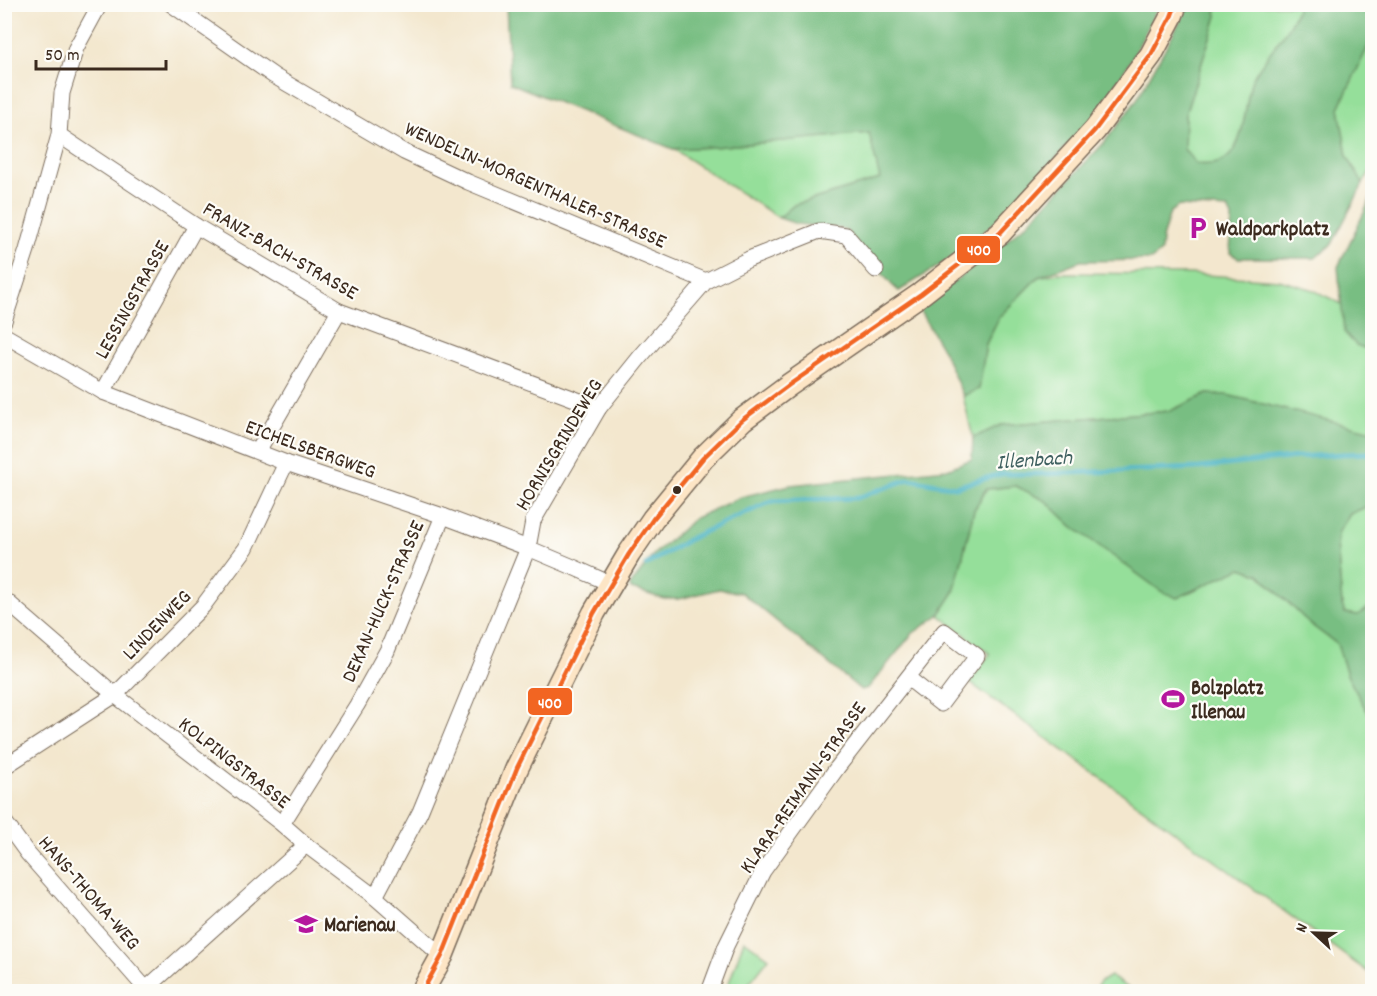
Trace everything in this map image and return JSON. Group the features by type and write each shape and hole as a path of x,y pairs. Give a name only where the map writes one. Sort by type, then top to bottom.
{"main road":[{"path":"423,992 442,956 517,768 594,613 653,519 703,458 742,420 921,294 1000,233 1095,130 1151,55 1172,18 1176,4"}],"street":[{"path":"4,321 27,250 59,135 62,93 76,48 100,4"},
{"name":"WENDELIN-MORGENTHALER-STRASSE","path":"171,4 274,76 404,152 470,183 706,281"},
{"name":"FRANZ-BACH-STRASSE","path":"59,135 196,226 339,311 599,408"},
{"name":"LESSINGSTRASSE","path":"103,392 196,226"},
{"name":"HORNISGRINDEWEG","path":"375,897 420,812 528,548 533,521 599,408 706,281 749,259 819,231 846,235 876,270"},
{"path":"258,451 339,311"},
{"name":"EICHELSBERGWEG","path":"4,335 103,392 285,463 443,516 528,548 611,585"},
{"name":"LINDENWEG","path":"4,767 115,695 203,606 246,548 285,463"},
{"name":"DEKAN-HUCK-STRASSE","path":"282,824 357,705 387,651 443,516"},
{"name":"KOLPINGSTRASSE","path":"4,599 115,695 375,897 442,956"},
{"name":"KLARA-REIMANN-STRASSE","path":"709,992 726,946 763,871 837,768 944,632 977,656 941,704 908,678"},
{"name":"HANS-THOMA-WEG","path":"4,821 28,854 146,989 306,845"}],"green space":[{"path":"506,5 1159,5 1135,53 1103,107 1004,215 953,257 899,291 845,229 797,224 779,218 794,205 880,179 869,133 673,149 510,83"},
{"path":"1189,5 1215,5 1217,16 1185,115 1184,149 1196,164 1214,164 1230,155 1238,142 1252,80 1284,34 1298,5 1372,5 1372,38 1339,108 1347,156 1363,184 1332,244 1315,258 1238,258 1230,253 1232,217 1228,209 1179,206 1170,212 1162,239 1161,252 1151,260 1080,261 1038,277 999,317 986,344 979,389 963,396 944,352 918,308 987,257 1030,221 1103,144 1136,101"},
{"path":"1215,5 1298,5 1284,34 1252,80 1242,128 1234,149 1219,163 1196,164 1184,149 1185,115 1217,16"},
{"path":"1372,38 1372,168 1363,184 1347,156 1339,108"},
{"path":"870,133 880,179 794,205 779,218 673,149 713,147"},
{"path":"1372,196 1372,351 1356,345 1344,332 1338,267"},
{"path":"1058,273 1191,274 1279,280 1311,289 1342,304 1347,334 1356,343 1372,351 1372,431 1227,396 1207,394 1170,411 1001,425 973,438 963,396 979,389 986,344 999,317 1038,277"},
{"path":"1207,394 1227,395 1372,431 1372,504 1350,514 1339,531 1337,543 1342,605 1345,613 1358,615 1372,605 1372,718 1348,677 1337,644 1310,624 1259,574 1241,568 1177,598 1161,591 1072,526 1046,501 1016,486 986,489 974,510 954,592 939,615 912,634 868,688 861,690 742,593 719,589 679,599 664,599 631,589 630,586 654,554 695,518 741,497 790,485 947,469 972,459 973,438 1001,425 1170,411"},
{"path":"1016,486 1046,501 1072,526 1177,598 1241,568 1259,574 1310,624 1337,644 1348,677 1372,718 1372,975 969,682 990,654 939,615 954,592 974,510 987,489"},
{"path":"1372,504 1372,605 1358,615 1346,613 1342,606 1337,543 1339,531 1350,514"},
{"path":"744,940 769,958 743,991 726,991"},
{"path":"1110,976 1133,991 1093,991 1100,982"}],"waterway":[{"name":"Illenbach","path":"646,565 693,537 772,501 857,498 909,479 955,487 1001,474 1199,468 1298,457 1372,453"}],"transit line":[{"name":"400","path":"422,992 442,956 517,768 594,613 653,519 703,458 742,420 921,294 1000,233 1095,130 1151,55 1176,4"}],"place":[{"name":"Waldparkplatz","path":"1198,228"},
{"name":"Bolzplatz Illenau","path":"1173,699"},
{"name":"Marienau","path":"306,924"}]}
